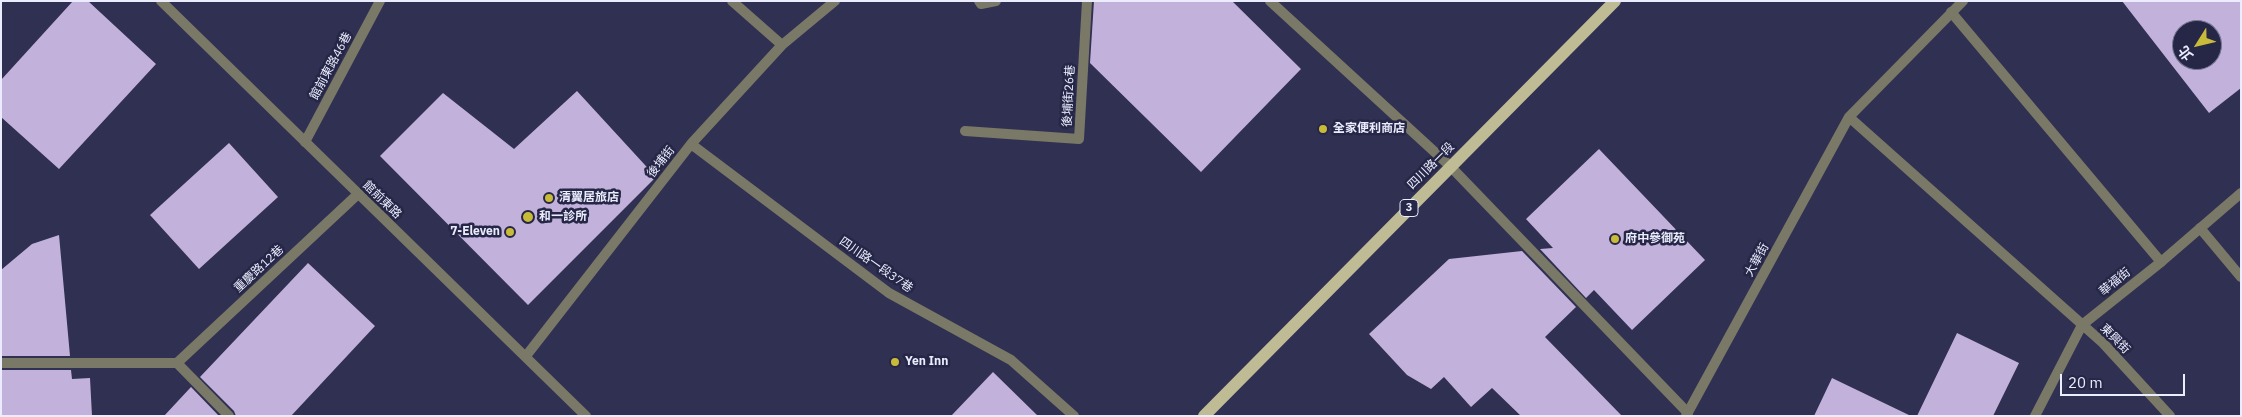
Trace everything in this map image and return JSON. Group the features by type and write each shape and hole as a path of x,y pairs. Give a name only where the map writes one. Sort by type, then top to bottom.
{"main road":[{"name":"四川路一段","path":"1204,416 1615,1"}],"street":[{"name":"館前東路","path":"161,1 586,416"},
{"name":"館前東路46巷","path":"305,142 380,1"},
{"path":"732,1 782,45"},
{"name":"後埔街","path":"526,356 691,144 782,45 835,1"},
{"path":"979,1 981,4 996,1"},
{"name":"後埔街26巷","path":"965,131 1079,138 1087,1"},
{"path":"1270,1 1450,166 1687,414"},
{"name":"大華街","path":"1687,414 1849,117 1963,1"},
{"path":"1951,12 2161,262"},
{"path":"1849,117 2082,324"},
{"name":"四川路一段37巷","path":"691,144 890,293 1011,360 1074,416"},
{"name":"華福街","path":"2035,416 2082,324 2161,262 2241,192"},
{"name":"重慶路12巷","path":"177,363 358,194"},
{"path":"2200,228 2241,277"},
{"name":"東興街","path":"2082,324 2103,343 2170,416"},
{"path":"1,363 177,363 228,416"}],"building":[{"path":"73,1 88,1 156,64 59,169 1,117 1,80"},
{"path":"1094,1 1232,1 1301,69 1201,172 1090,63"},
{"path":"2122,1 2241,1 2241,88 2209,113 2176,70 2222,70 2222,20 2172,20 2172,65"},
{"path":"577,91 656,177 528,305 380,156 443,93 514,149"},
{"path":"229,143 278,197 199,269 150,215"},
{"name":"府中參御苑","path":"1599,149 1705,260 1632,330 1594,290 1586,298 1540,249 1553,248 1526,219"},
{"path":"59,235 70,356 1,356 1,270 32,244"},
{"path":"1522,251 1576,307 1545,337 1622,416 1521,416 1492,388 1471,407 1444,377 1431,389 1407,375 1369,334 1449,259"},
{"path":"308,263 375,326 291,416 236,416 234,411 200,377"},
{"path":"1957,333 2019,363 1993,416 1917,416"},
{"path":"1,370 71,370 72,379 90,378 92,416 1,416"},
{"path":"993,372 1038,416 951,416"},
{"path":"1832,378 1911,416 1814,416"},
{"path":"191,387 219,416 164,416"}],"place":[{"name":"全家便利商店","path":"1323,129"},
{"name":"清翼居旅店","path":"549,198"},
{"name":"和一診所","path":"528,217"},
{"name":"7-Eleven","path":"510,232"},
{"name":"府中參御苑","path":"1615,239"},
{"name":"Yen Inn","path":"895,362"}]}
